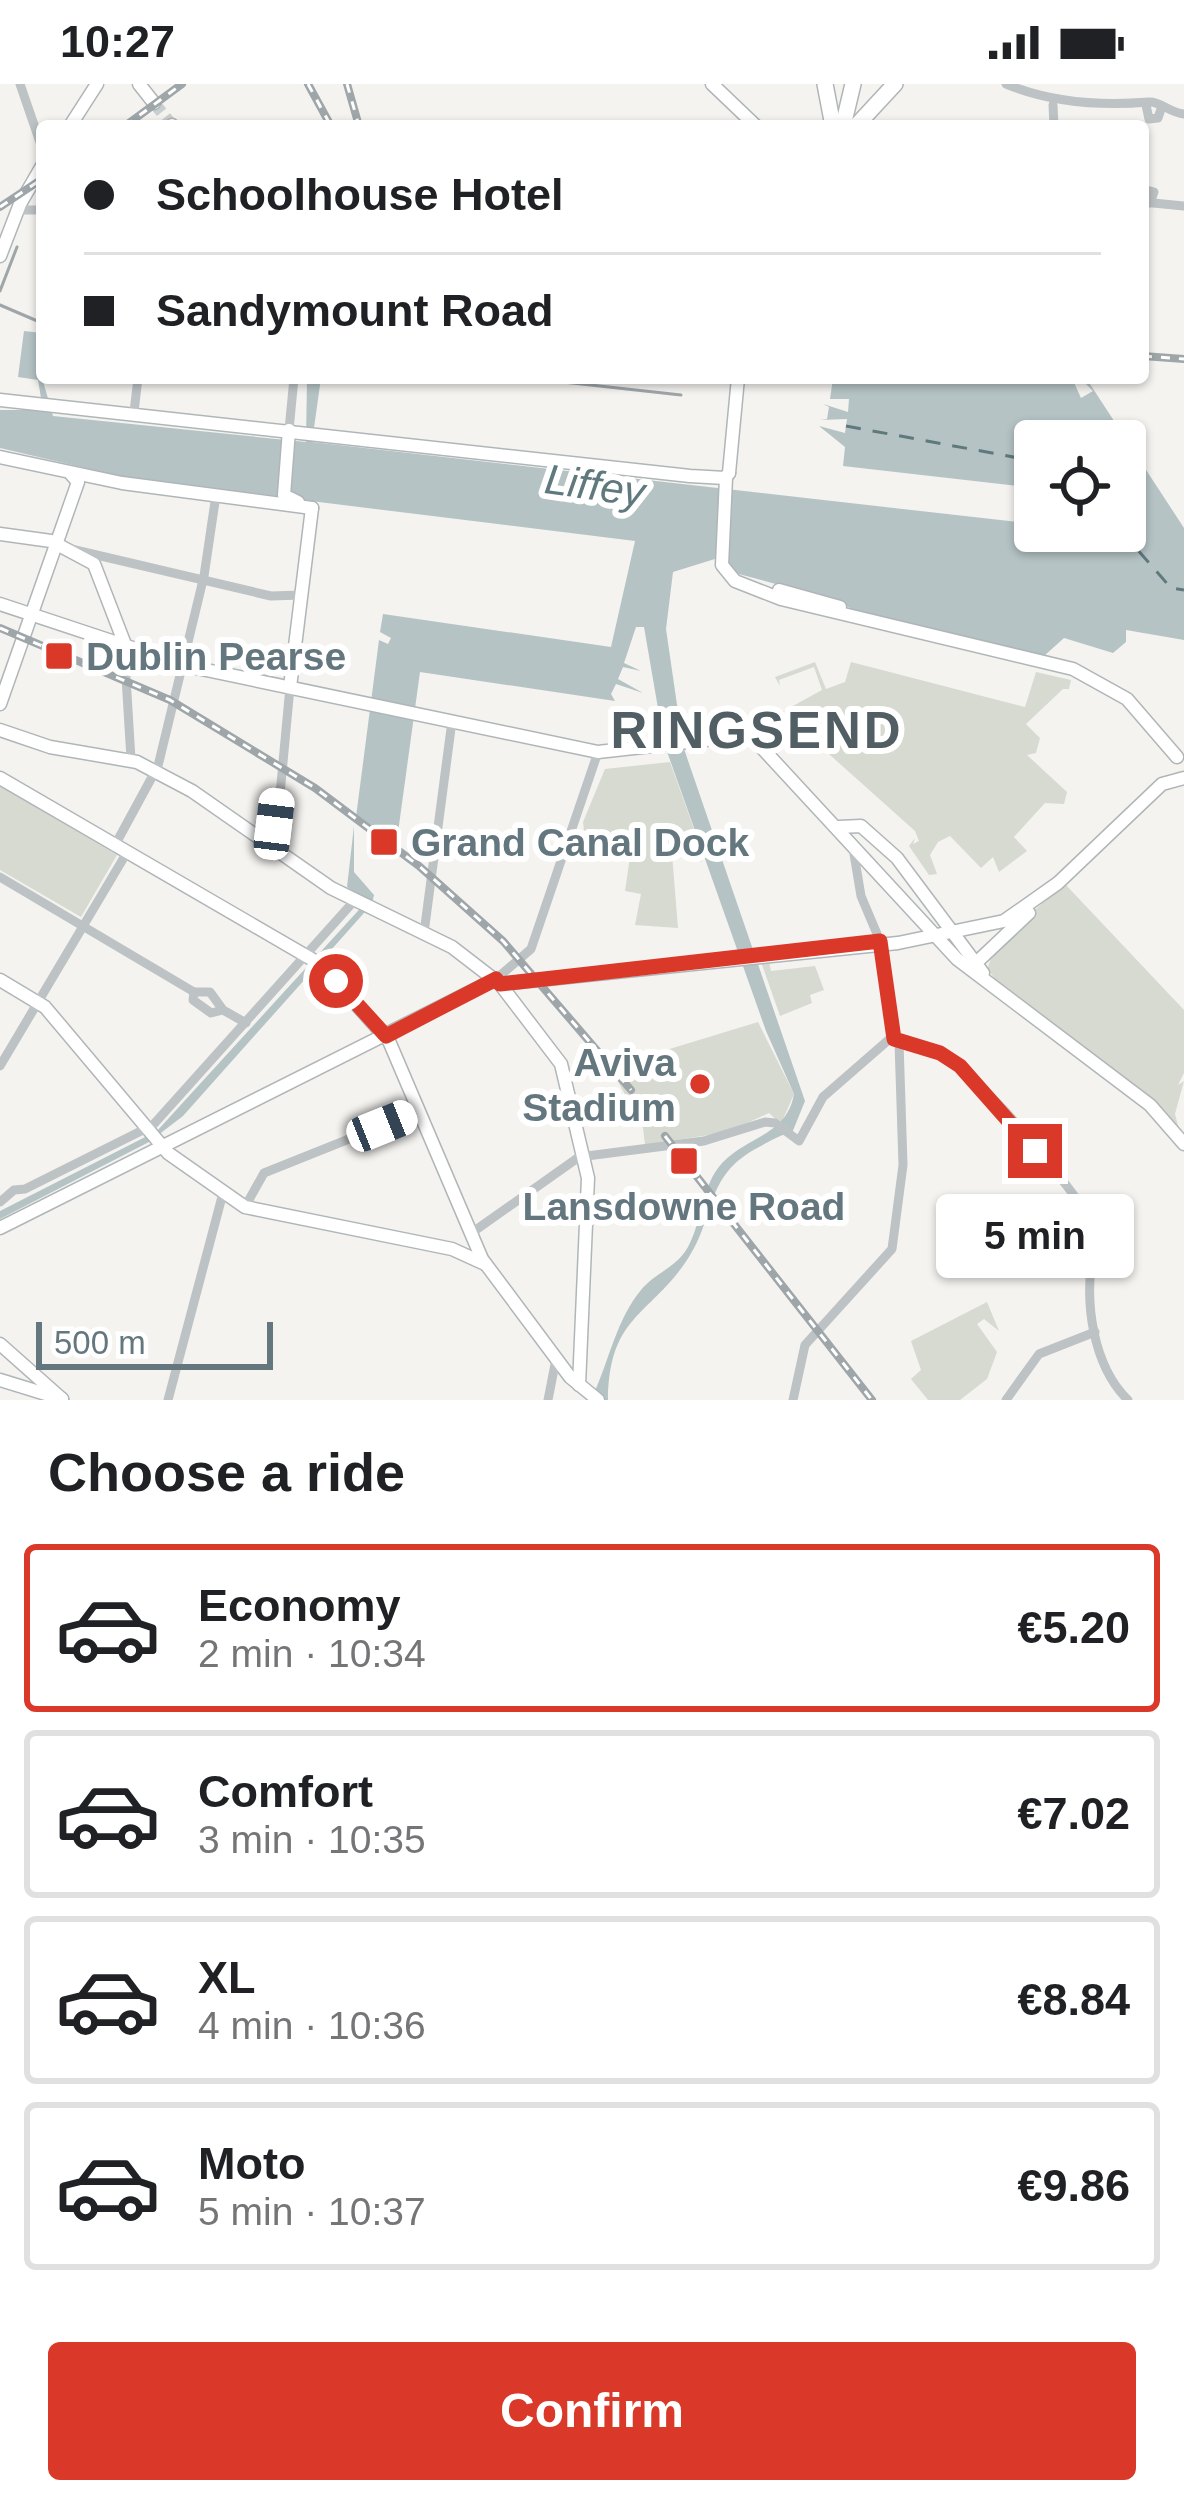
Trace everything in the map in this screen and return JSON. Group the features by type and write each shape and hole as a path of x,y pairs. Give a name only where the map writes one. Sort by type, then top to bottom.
{"highway":[{"path":"825,84 832,120"},
{"path":"851,120 856,84"},
{"path":"856,120 895,84"}],"main road":[{"path":"74,120 97,84"},
{"path":"139,84 154,103"},
{"path":"712,84 750,120"},
{"path":"0,256 4,231 26,207 36,181"},
{"path":"737,384 724,476 725,573 742,584 812,598 871,619 1073,669 1127,699 1173,768 972,968"},
{"path":"0,399 724,476"},
{"path":"285,499 299,433"},
{"path":"0,457 84,479 285,499 312,508 290,687"},
{"path":"0,704 28,613 66,547 84,479"},
{"path":"0,534 66,547 101,577 121,641"},
{"path":"0,604 182,664 598,752 739,734 757,740 774,766 838,827 854,854 935,936 1006,997 1150,1105 1184,1144"},
{"path":"3,736 131,759 156,771 364,905 424,933 498,982 561,1064 584,1157 591,1205 573,1381"},
{"path":"0,778 314,959 386,1036 486,1264 554,1365 596,1399"},
{"path":"838,827 861,826 898,858 972,968"},
{"path":"0,1228 155,1137 498,982 864,942 878,935 952,933 1004,921 1058,883"},
{"path":"0,976 39,1000 155,1137 245,1207 455,1251 486,1264"},
{"path":"455,1251 472,1239"},
{"path":"0,1344 57,1395"},
{"path":"0,1380 57,1395"}],"street":[{"path":"20,84 36,131"},
{"path":"994,84 1053,105 1071,105"},
{"path":"1006,84 1044,98 1156,102 1184,114"},
{"path":"1053,105 1054,120"},
{"path":"1149,203 1184,206"},
{"path":"134,412 137,384"},
{"path":"295,384 299,433"},
{"path":"0,1066 83,926 156,771 203,579 216,495"},
{"path":"66,547 268,595 302,595"},
{"path":"101,577 117,560"},
{"path":"121,641 131,759"},
{"path":"272,842 290,687"},
{"path":"424,933 452,721"},
{"path":"498,982 531,949 598,752"},
{"path":"793,1400 805,1345 886,1259 902,1179 896,1039 878,935 861,896 854,854"},
{"path":"0,877 194,992 213,994 223,1010 245,1023"},
{"path":"0,1202 14,1190 155,1137 245,1023 364,905"},
{"path":"194,992 193,1000 204,1009 223,1010"},
{"path":"472,1239 484,1225 584,1157 704,1142 759,1124 783,1129 799,1141 816,1104 896,1039"},
{"path":"896,1039 940,1053 972,1076 1071,1193 1102,1238 1093,1250 1094,1332 1112,1383 1128,1400"},
{"path":"245,1207 264,1173 419,1111"},
{"path":"168,1400 223,1193"},
{"path":"1006,1400 1039,1354 1094,1332"},
{"path":"549,1400 554,1365"},
{"path":"549,1400 573,1381"}],"shaded area":[{"path":"815,662 826,689 845,682 851,662 1025,707 1036,672 1071,680 1069,689 1063,689 1026,724 1040,738 1036,753 1027,755 1067,792 1064,804 1045,803 1014,837 1027,851 999,872 993,857 981,868 950,836 938,842 930,855 937,874 929,875 909,846 915,838 913,844 919,841 915,831 782,712 822,690 814,667 779,680 780,686 775,677"},
{"path":"670,762 704,857 701,862 695,846 672,854 678,928 635,925 641,894 625,891 631,850 638,850 642,840 584,831 583,822 605,769"},
{"path":"0,786 117,855 81,917 0,870"},
{"path":"1065,884 1184,1010 1184,1073 1178,1085 1184,1081 1175,1114 1180,1133 1157,1103 1007,994 988,970 1007,938"},
{"path":"769,961 771,971 815,966 824,990 810,995 812,1003 780,1016 761,962"},
{"name":"Aviva Stadium","path":"758,1022 794,1094 781,1124 769,1113 728,1132 645,1145 643,1128 615,1076 663,1051"},
{"path":"987,1302 999,1331 984,1319 977,1324 997,1352 987,1379 960,1400 928,1400 911,1379 921,1370 911,1341"}],"water":[{"path":"24,331 36,332 36,380 18,377"},
{"name":"Liffey","path":"39,384 44,384 53,416 306,442 307,384 320,384 312,442 1014,522 1014,552 1146,552 1146,470 1184,528 1184,640 1126,630 1126,642 1113,653 1064,638 1044,656 863,614 831,599 735,573 718,558 673,572 666,629 683,746 805,1101 792,1133 741,1158 728,1171 687,1260 624,1333 610,1372 608,1400 594,1400 633,1301 688,1247 716,1171 733,1153 775,1127 794,1094 766,1031 664,743 644,627 636,627 624,663 641,671 623,667 618,679 643,693 616,684 611,694 615,701 420,672 396,847 356,817 379,640 388,644 391,638 380,632 383,614 611,647 635,541 132,479 0,448 0,410 43,410"},
{"path":"832,384 1075,384 1081,398 1093,391 1086,384 1090,384 1113,420 1014,420 1014,486 843,466 845,447 819,426 845,433 847,419 820,420 827,419 829,407 823,404 848,412 849,399 830,399"},
{"path":"354,826 354,872 374,895 372,904 183,1116 149,1142 0,1219 0,1211 157,1131 367,901 347,887"}],"ferry route":[{"path":"846,426 1014,457"},
{"path":"1139,552 1171,588 1184,590"}],"tunnel":[{"path":"154,103 168,120"}],"tram line":[{"path":"0,291 17,247"},
{"path":"0,305 36,320"},
{"path":"581,384 681,395"}],"railway":[{"path":"133,120 182,84"},
{"path":"308,84 328,120"},
{"path":"347,84 357,120"},
{"path":"0,207 36,183"},
{"path":"1149,356 1184,359"},
{"path":"0,628 170,700 315,788 419,866 503,941 631,1090"},
{"path":"665,1136 872,1400"}],"place":[{"name":"Dublin Pearse","path":"59,656"},
{"name":"Grand Canal Dock","path":"384,842"},
{"name":"Aviva Stadium","path":"700,1084"},
{"name":"Lansdowne Road","path":"684,1161"}],"district":[{"name":"RINGSEND","path":"757,730"}],"route":[{"path":"336,981 386,1036 496,979 500,984 880,941 894,1039 940,1053 960,1066 1035,1151"}]}
